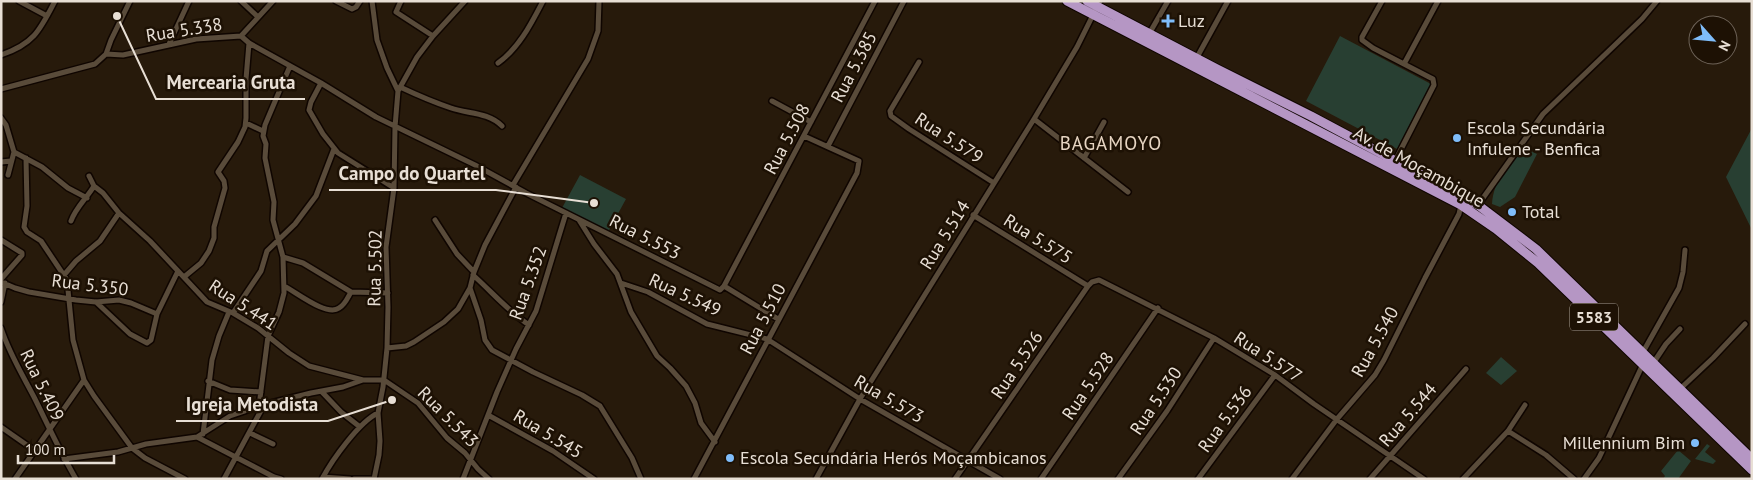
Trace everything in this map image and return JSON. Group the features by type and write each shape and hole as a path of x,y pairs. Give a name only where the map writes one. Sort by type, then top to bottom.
{"highway":[{"name":"Av. de Moçambique","path":"1067,1 1096,7 1311,116 1478,206 1536,249 1752,459"},
{"name":"Av. de Moçambique","path":"1088,1 1461,205 1538,263 1752,470"}],"street":[{"path":"18,1 47,16"},
{"path":"1,55 16,50 27,43 40,29 55,1"},
{"path":"106,54 110,40 130,1"},
{"path":"168,44 189,1"},
{"path":"241,1 258,17"},
{"name":"Rua 5.338","path":"1,90 95,64 106,54 122,55 168,44 206,38 241,36 273,1"},
{"path":"336,1 352,10 360,1"},
{"name":"Rua 5.502","path":"372,1 378,40 399,89 395,127 394,188 386,247 388,293 387,348 378,413 380,441 378,467 374,479"},
{"path":"401,1 396,12 433,36"},
{"path":"465,1 433,36 417,57 399,89 454,109 492,118 502,126"},
{"path":"498,63 507,57 521,40 543,1"},
{"path":"387,348 406,346 437,327 458,309 470,288 486,245 514,186 588,59 598,31 599,1"},
{"name":"Rua 5.508","path":"723,288 875,1"},
{"name":"Rua 5.385","path":"828,146 904,1"},
{"path":"1149,34 1168,1"},
{"path":"1196,58 1228,1"},
{"path":"1382,1 1362,40 1373,48 1429,77 1433,80 1434,84 1395,161"},
{"path":"1404,64 1438,1"},
{"path":"1478,206 1543,114 1642,19 1657,1"},
{"name":"Rua 5.514","path":"816,479 860,399 1034,119 1077,46 1096,7"},
{"name":"Rua 5.553","path":"241,36 249,43 321,83 376,117 475,165 578,220 642,250 717,290 723,288 778,319"},
{"path":"184,277 205,258 214,238 214,227 225,188 224,181 218,172 238,142 246,124 246,79 249,43"},
{"name":"Rua 5.579","path":"919,62 890,110 891,116 994,183"},
{"path":"224,479 250,433 262,406 261,392 268,336 283,299 282,257 273,220 274,202 265,158 266,144 263,131 290,66"},
{"path":"321,83 309,110 323,134 334,149 394,188"},
{"path":"772,101 811,122"},
{"path":"1,118 6,125 14,152 8,175"},
{"path":"1034,119 1128,192"},
{"path":"1084,158 1104,122"},
{"path":"246,124 263,131"},
{"path":"804,136 828,146"},
{"name":"Rua 5.510","path":"694,479 857,173 859,161 828,146"},
{"path":"203,434 208,381 219,336 231,312 261,271 267,251 295,224 316,196 334,149"},
{"path":"14,152 42,166 68,188 87,198"},
{"path":"26,158 27,206 24,228 27,232 41,240 68,283 73,340 84,380 132,448 145,458 185,479"},
{"path":"1,162 11,161"},
{"name":"Rua 5.441","path":"89,176 94,186 103,193 119,213 207,302 231,312 309,366 363,380"},
{"path":"71,221 74,213 87,198 94,186"},
{"name":"Rua 5.540","path":"1292,479 1337,419 1362,392 1384,360 1424,278 1459,214 1461,205"},
{"path":"64,275 76,261 100,241 119,213"},
{"name":"Rua 5.352","path":"488,415 510,361 536,311 566,213"},
{"name":"Rua 5.575","path":"974,215 1088,286"},
{"path":"435,220 457,254 474,274 516,316 529,325"},
{"path":"578,220 613,268 636,320 658,356 686,386 695,404 700,423 715,442"},
{"path":"1,240 22,253 2,281 1,302"},
{"path":"1643,352 1679,288 1685,250"},
{"path":"282,257 303,263 352,292 388,293"},
{"path":"96,302 130,334 147,343 151,340 157,314 178,271"},
{"name":"Rua 5.577","path":"1088,286 1092,282 1099,280 1158,308 1214,338 1274,375 1424,479"},
{"name":"Rua 5.350","path":"2,281 29,292 85,302 119,300 132,303 157,314"},
{"name":"Rua 5.549","path":"621,283 648,292 707,324 767,339"},
{"path":"284,286 322,308 335,310 342,306 352,292"},
{"name":"Rua 5.526","path":"955,479 1088,286"},
{"path":"470,288 481,320 485,340 492,350 600,406 632,458 641,479"},
{"name":"Rua 5.528","path":"1041,479 1158,308"},
{"path":"1680,389 1745,324"},
{"name":"Rua 5.409","path":"1,328 13,360 30,389 48,430 76,479"},
{"path":"1654,362 1680,329"},
{"name":"Rua 5.530","path":"1118,479 1167,411 1214,338"},
{"name":"Rua 5.573","path":"767,339 860,399 1000,479"},
{"path":"1584,479 1599,458 1643,364"},
{"name":"Rua 5.544","path":"1370,479 1466,369"},
{"name":"Rua 5.536","path":"1198,479 1274,375"},
{"path":"15,479 84,380"},
{"path":"64,459 94,456 146,444 197,437 230,416 262,406 343,387 363,380 384,380"},
{"name":"Rua 5.543","path":"384,380 418,403 447,438 489,479"},
{"path":"208,381 230,390 261,392"},
{"path":"322,392 360,428"},
{"path":"1463,479 1508,431 1526,405"},
{"path":"322,478 338,454 366,420 378,413"},
{"path":"463,479 488,415"},
{"name":"Rua 5.545","path":"488,415 553,451 594,479"},
{"path":"1,428 34,450"},
{"path":"1508,431 1546,455 1574,479"},
{"path":"250,433 272,444"},
{"path":"197,437 281,479"},
{"path":"322,478 350,479"},
{"path":"354,479 374,479"}],"green space":[{"path":"1340,36 1431,84 1397,149 1306,101"},
{"path":"1752,128 1752,230 1726,177"},
{"path":"1525,148 1537,154 1515,197 1500,207 1492,204 1495,187 1502,173"},
{"path":"580,175 626,199 608,232 562,208"},
{"path":"1501,357 1517,371 1501,385 1486,373"},
{"path":"1707,444 1710,446 1705,452 1716,461 1713,464 1695,459"},
{"path":"1678,450 1691,461 1678,479 1663,479 1665,476 1661,471"}],"place":[{"name":"Mercearia Gruta","path":"117,16"},
{"name":"Luz","path":"1168,21"},
{"name":"Escola Secundária Infulene - Benfica","path":"1457,138"},
{"name":"Campo do Quartel","path":"594,203"},
{"name":"Total","path":"1512,212"},
{"name":"Igreja Metodista","path":"392,400"},
{"name":"Millennium Bim","path":"1695,443"},
{"name":"Escola Secundária Herós Moçambicanos","path":"730,458"}],"district":[{"name":"BAGAMOYO","path":"1111,143"}]}
